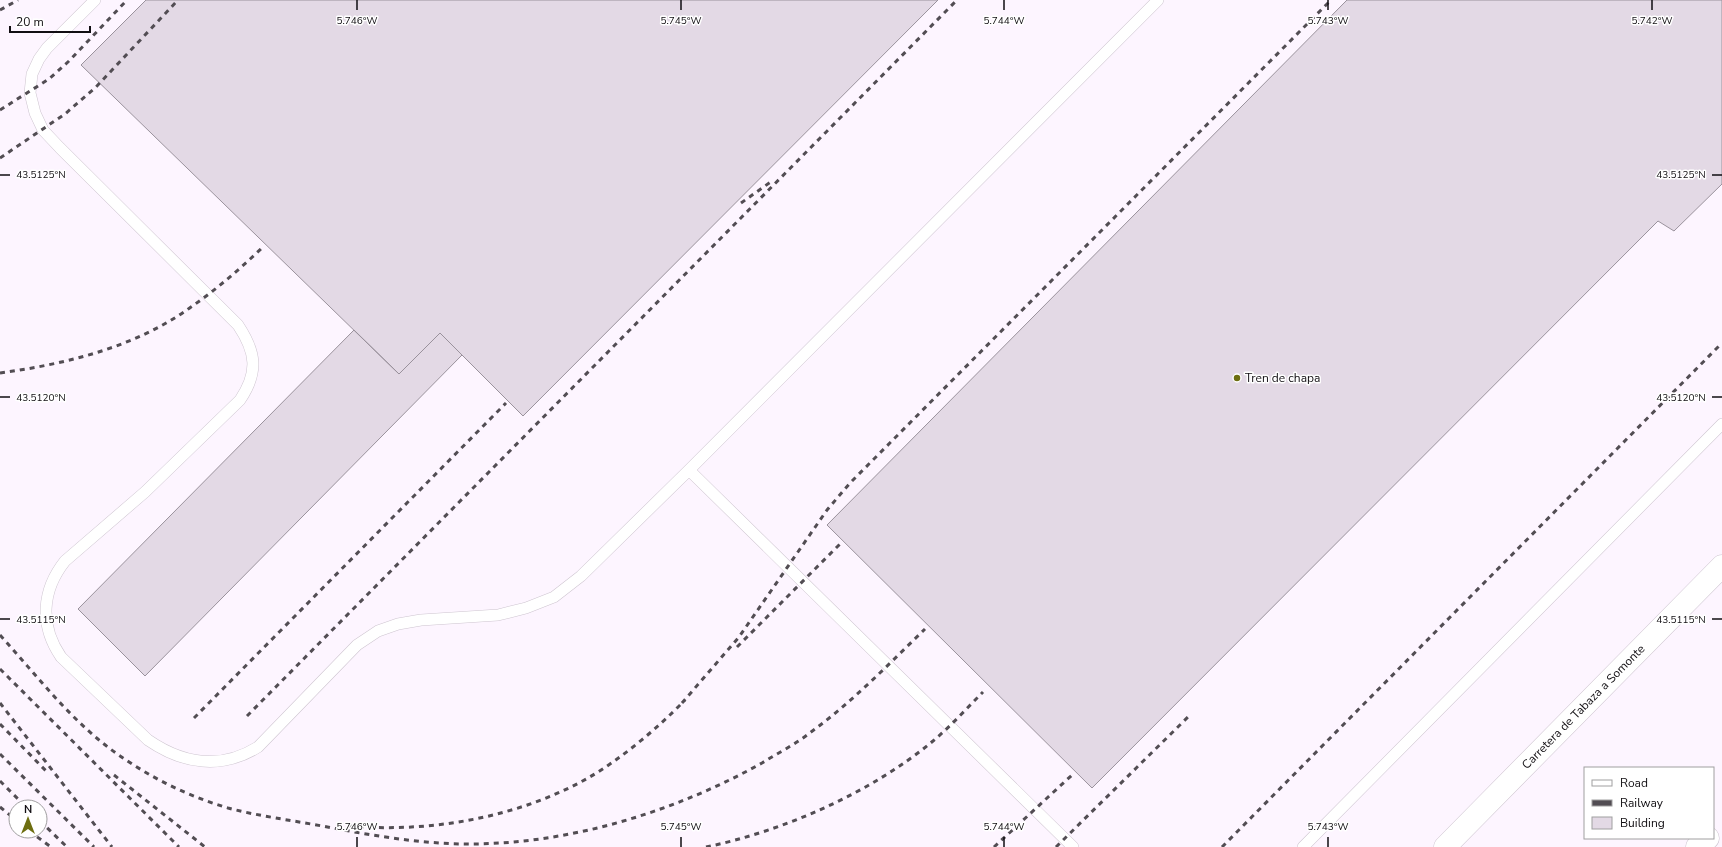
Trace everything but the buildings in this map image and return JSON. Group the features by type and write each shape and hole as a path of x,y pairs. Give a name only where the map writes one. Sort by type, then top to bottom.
{"street":[{"name":"Carretera de Tabaza a Somonte","path":"1445,847 1722,566"},
{"path":"1714,832 1722,825"},
{"path":"1697,847 1707,839"}],"lane":[{"path":"95,0 47,48 39,59 32,74 30,93 35,113 43,130 60,148 238,324 251,347 253,360 252,375 247,390 240,400 145,492 65,561 56,572 47,598 46,612 48,631 52,645 61,657 148,740 163,750 178,756 195,760 213,761 231,760 245,755 258,747 357,645 378,632 398,624 421,620 498,615 526,608 554,597 581,576 689,470 1158,0"},
{"path":"1303,847 1722,424"},
{"path":"689,470 1073,847"}],"railway":[{"path":"0,10 18,0"},
{"path":"0,110 49,79 69,61 127,0"},
{"path":"0,158 65,114 96,87 178,0"},
{"path":"247,716 957,0"},
{"path":"682,703 739,637 827,510 850,483 1331,0"},
{"path":"741,203 772,181"},
{"path":"0,373 50,365 75,359 100,352 147,333 170,321 201,300 229,278 264,246"},
{"path":"1222,847 1722,343"},
{"path":"194,718 506,403"},
{"path":"737,647 840,544"},
{"path":"0,635 73,716 105,745 148,774 200,799 228,808 274,818 358,833 450,844 469,844 507,843 583,831 620,822 657,810 728,781 793,744 826,720 870,683 925,629"},
{"path":"0,669 179,847"},
{"path":"706,847 766,831 796,820 855,793 909,760 953,723 983,692"},
{"path":"349,826 379,828 441,824 472,820 502,813 532,803 561,792 588,778 613,762 651,732 685,700"},
{"path":"0,703 112,847"},
{"path":"1056,847 1189,716"},
{"path":"0,724 49,774"},
{"path":"0,754 94,847"},
{"path":"114,775 205,847"},
{"path":"994,847 1072,775"},
{"path":"0,781 18,799"},
{"path":"0,807 8,814"},
{"path":"48,829 67,847"},
{"path":"40,839 51,847"}],"place":[{"name":"Tren de chapa","path":"1237,378"}]}
